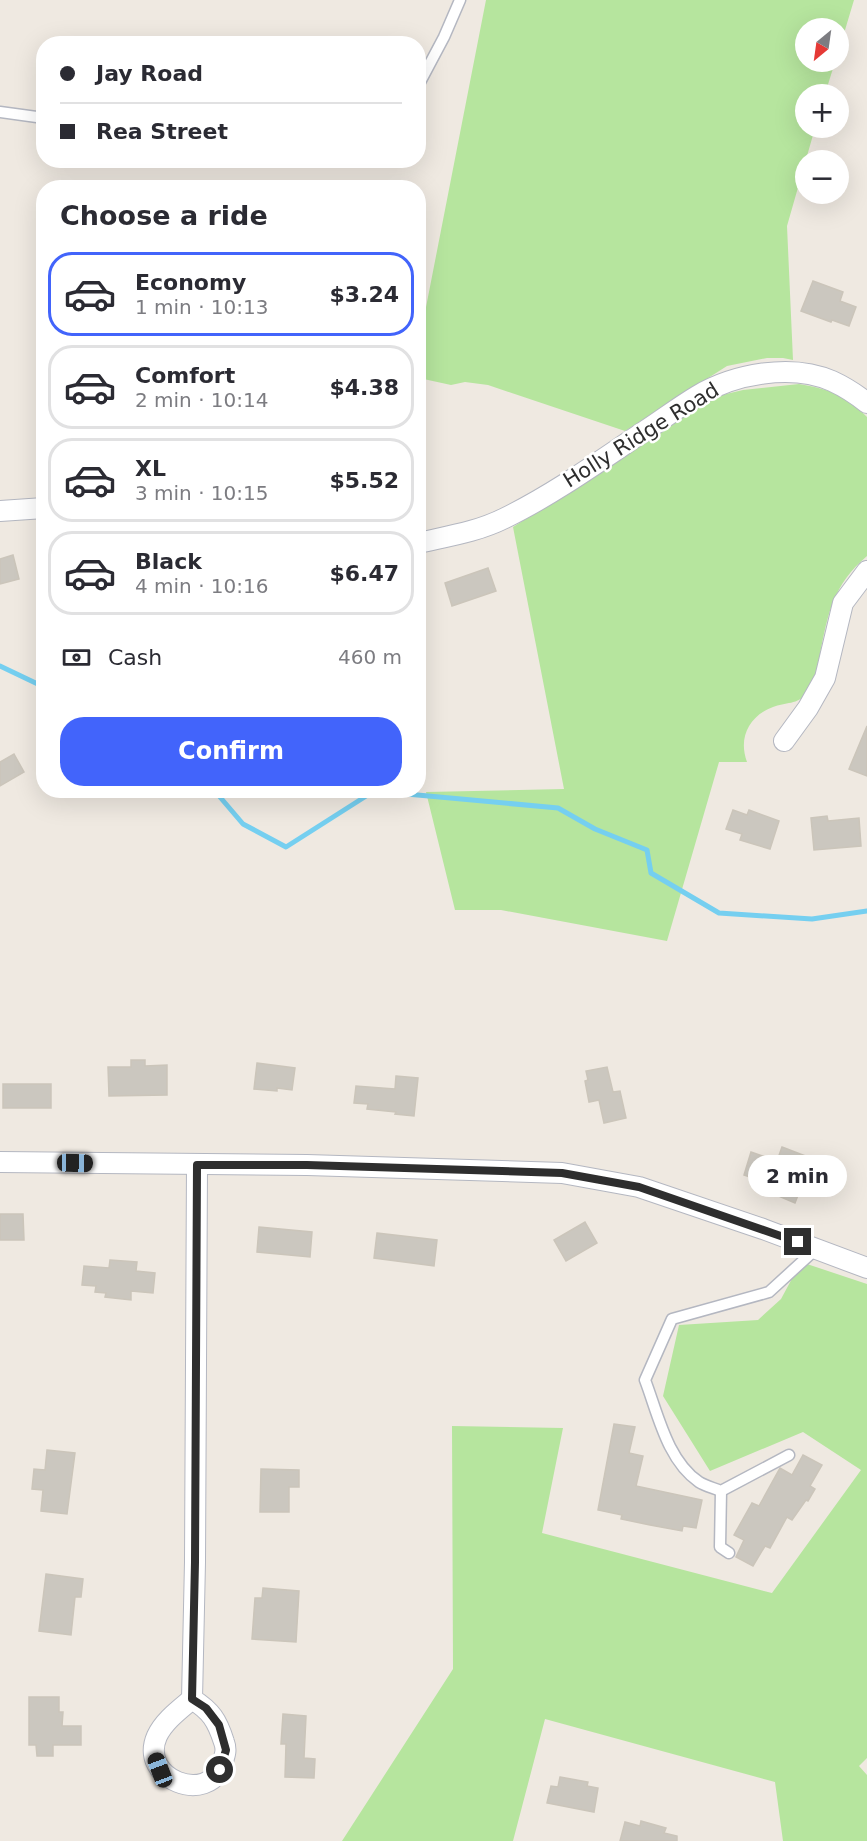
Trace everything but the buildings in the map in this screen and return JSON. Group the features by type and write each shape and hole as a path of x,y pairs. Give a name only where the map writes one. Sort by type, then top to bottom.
{"street":[{"name":"Holly Ridge Road","path":"426,541 470,533 504,519 610,454 697,396 722,384 746,377 780,372 807,374 831,381 853,392 867,403"},
{"path":"0,511 36,509"},
{"path":"784,741 808,708 825,678 843,603 867,571"},
{"path":"0,1162 307,1165 562,1173 639,1187 867,1268"},
{"path":"192,1699 197,1165"}],"lane":[{"path":"426,71 460,0"},
{"path":"0,112 36,117"},
{"path":"789,1455 721,1491 700,1483 682,1467 666,1439 645,1380 672,1319 769,1292 816,1249"},
{"path":"721,1491 720,1547 729,1553"}],"green space":[{"path":"486,0 854,0 849,18 795,18 795,72 832,72 828,84 795,84 795,138 812,138 809,150 795,150 795,198 787,226 793,360 767,358 727,366 625,431 488,385 465,382 451,385 426,380 426,307"},
{"path":"799,384 836,394 867,417 867,556 846,578 834,600 826,625 816,675 807,693 795,701 765,711 752,722 745,736 747,762 719,762 667,941 501,910 455,910 426,792 564,789 513,527 703,404 722,395 743,390"},
{"path":"801,1262 867,1284 867,1758 859,1766 867,1775 867,1841 783,1841 775,1782 545,1719 513,1841 342,1841 453,1669 452,1426 563,1428 542,1533 772,1593 861,1470 803,1432 710,1471 663,1396 679,1325 758,1320 781,1299"}],"waterway":[{"path":"0,666 36,683"},
{"path":"426,796 558,808 595,829 647,850 651,873 719,913 812,919 867,911"},
{"path":"221,798 243,824 286,847 363,798"}],"route":[{"path":"220,1770 226,1750 219,1725 206,1708 192,1699 197,1165 492,1169 562,1173 639,1187 798,1242"}]}
